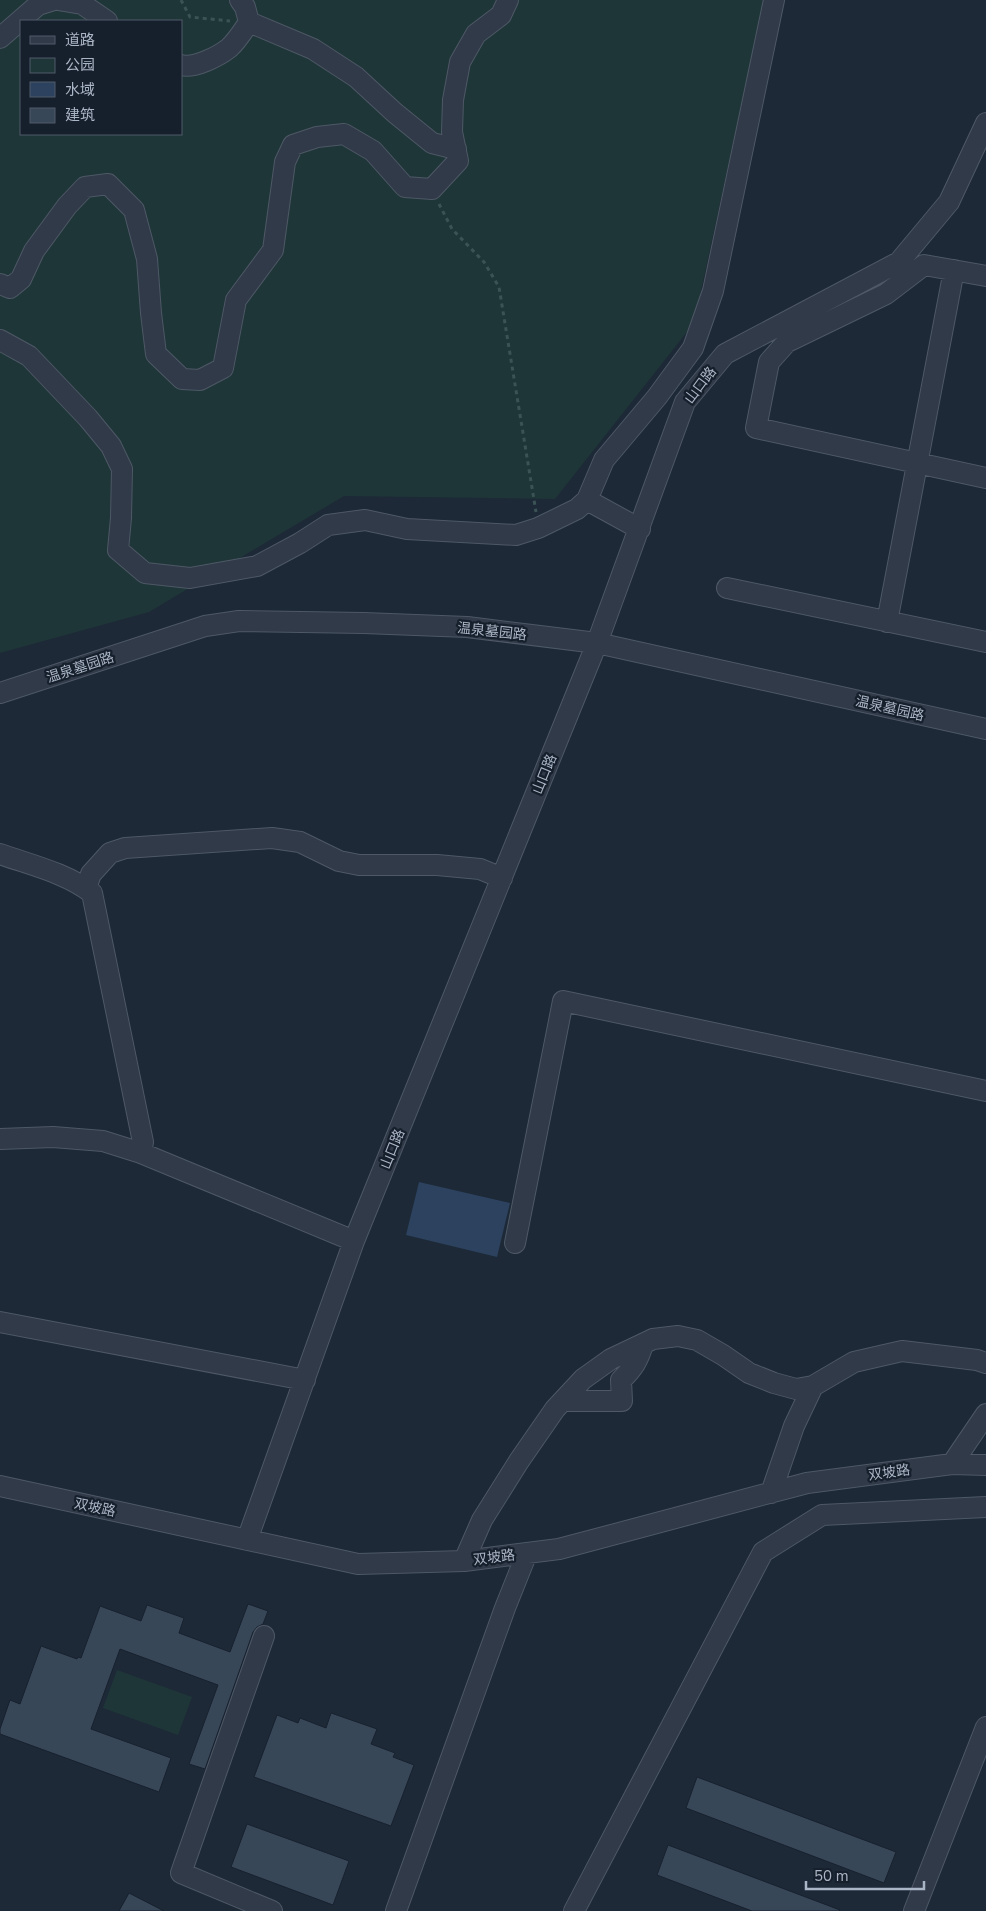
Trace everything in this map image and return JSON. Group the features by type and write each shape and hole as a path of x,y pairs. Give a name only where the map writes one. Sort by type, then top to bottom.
{"street":[{"path":"21,20 38,5 54,0"},
{"path":"58,0 82,4 106,20"},
{"path":"240,0 245,7 249,22"},
{"path":"0,284 10,288 21,279 34,251 67,206 85,187 108,184 134,210 147,259 156,354 182,379 200,380 223,368 236,300 274,250 285,162 293,145 317,137 344,134 373,150 405,187 432,190 458,162 452,132 453,100 460,62 476,34 501,15 508,0"},
{"path":"0,340 29,356 88,418 111,446 122,469 118,550 145,573 190,578 257,566 300,543 328,525 365,520 407,528 516,535 538,528 577,509 587,500 604,460 657,397 693,348 713,291 774,0"},
{"path":"0,38 20,21"},
{"path":"182,64 185,66 203,63 229,48 249,22"},
{"path":"249,22 313,49 356,77 395,113 432,143 456,149"},
{"name":"山口路","path":"247,1540 354,1241 597,642 686,402 725,354 899,262 949,202 986,123"},
{"path":"986,276 924,265 886,294 787,342 769,362 756,428 986,478"},
{"path":"887,622 954,270"},
{"path":"587,500 640,529"},
{"path":"726,588 986,642"},
{"name":"温泉墓园路","path":"0,693 205,626 239,621 364,623 467,627 597,642 986,730"},
{"path":"86,888 91,874 110,853 125,848 272,838 300,842 339,860 359,865 437,865 480,869 502,878"},
{"path":"0,854 65,877 92,892 143,1142 141,1153"},
{"path":"515,1243 563,1001 986,1091"},
{"path":"0,1139 53,1136 103,1141 141,1153 354,1241"},
{"path":"0,1322 304,1380"},
{"path":"464,1561 482,1520 519,1461 563,1401 583,1379 611,1359 653,1339 678,1336 697,1340 723,1354 749,1373 796,1389 813,1386 854,1362 902,1351 977,1360 986,1363"},
{"path":"563,1401 622,1401 621,1380 632,1370 640,1356 643,1344"},
{"path":"771,1493 794,1426 813,1386"},
{"path":"952,1464 986,1414"},
{"name":"双坡路","path":"0,1486 358,1564 464,1561 559,1549 807,1483 952,1464 986,1465"},
{"path":"574,1911 763,1552 822,1515 986,1507"},
{"path":"396,1911 505,1608 527,1553"},
{"path":"264,1636 181,1873 272,1911"},
{"path":"914,1911 986,1727"}],"path":[{"path":"181,0 190,17 249,22"},
{"path":"432,190 452,228 484,262 499,287 538,528"}],"green space":[{"path":"0,0 764,0 694,323 555,499 344,496 149,612 0,653"},
{"path":"117,1670 192,1697 178,1735 103,1708"}],"water":[{"path":"419,1182 510,1203 497,1257 406,1235"}],"building":[{"path":"248,1604 268,1611 263,1624 253,1632 205,1769 189,1764 218,1685 120,1649 91,1729 171,1758 159,1792 0,1734 10,1700 20,1704 41,1646 77,1659 78,1657 81,1658 100,1606 141,1621 147,1605 184,1618 179,1633 230,1652"},
{"path":"331,1713 377,1729 371,1744 395,1753 393,1757 414,1765 391,1826 254,1777 277,1715 298,1723 300,1718 326,1728"},
{"path":"697,1777 896,1852 884,1883 686,1808"},
{"path":"247,1824 349,1861 333,1905 231,1867"},
{"path":"668,1845 840,1910 752,1911 657,1875"},
{"path":"129,1893 164,1911 119,1911"}]}
